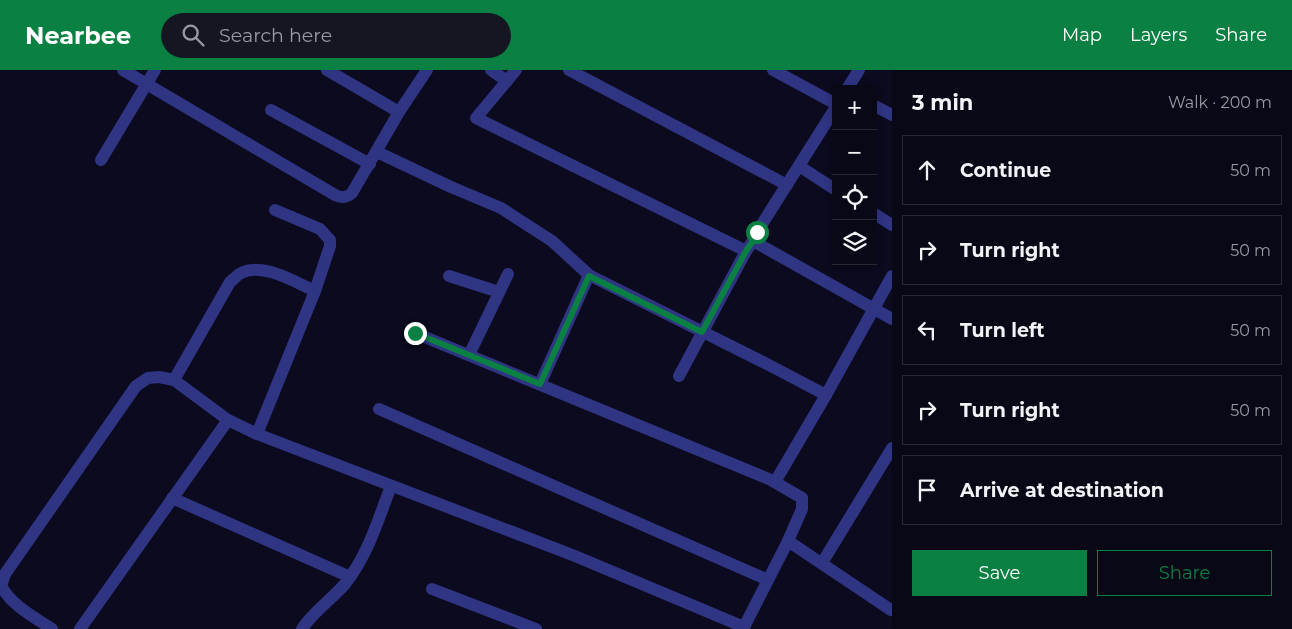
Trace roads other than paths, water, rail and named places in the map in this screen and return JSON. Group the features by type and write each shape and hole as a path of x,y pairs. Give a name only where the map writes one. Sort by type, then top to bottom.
{"street":[{"path":"123,70 342,198 352,193 399,112 427,70"},
{"path":"102,160 155,70"},
{"path":"327,70 399,112"},
{"path":"491,70 507,81"},
{"path":"516,70 476,118 750,246 892,319"},
{"path":"569,70 787,185"},
{"path":"773,70 832,104"},
{"path":"850,85 859,70"},
{"path":"877,107 892,116"},
{"path":"271,110 370,164"},
{"path":"679,376 757,232 832,112"},
{"path":"376,152 501,208 552,241 589,276 826,395"},
{"path":"799,166 832,187"},
{"path":"257,434 315,291 330,246 330,240 320,229 275,210"},
{"path":"877,216 892,225"},
{"path":"174,380 230,282 243,272 260,270 272,272 315,291"},
{"path":"469,355 508,274"},
{"path":"449,276 499,292"},
{"path":"540,384 589,276"},
{"path":"776,482 892,276"},
{"path":"52,629 15,604 5,594 1,586 5,574 136,386 148,378 159,377 174,380 228,420 257,434 575,556 743,628 788,540 802,509 802,498 776,482 415,333"},
{"path":"379,409 768,580"},
{"path":"80,629 228,420"},
{"path":"822,563 892,448"},
{"path":"302,629 344,585 359,565 391,486"},
{"path":"172,498 350,577"},
{"path":"788,540 891,610 892,608"},
{"path":"432,589 536,629"}]}
